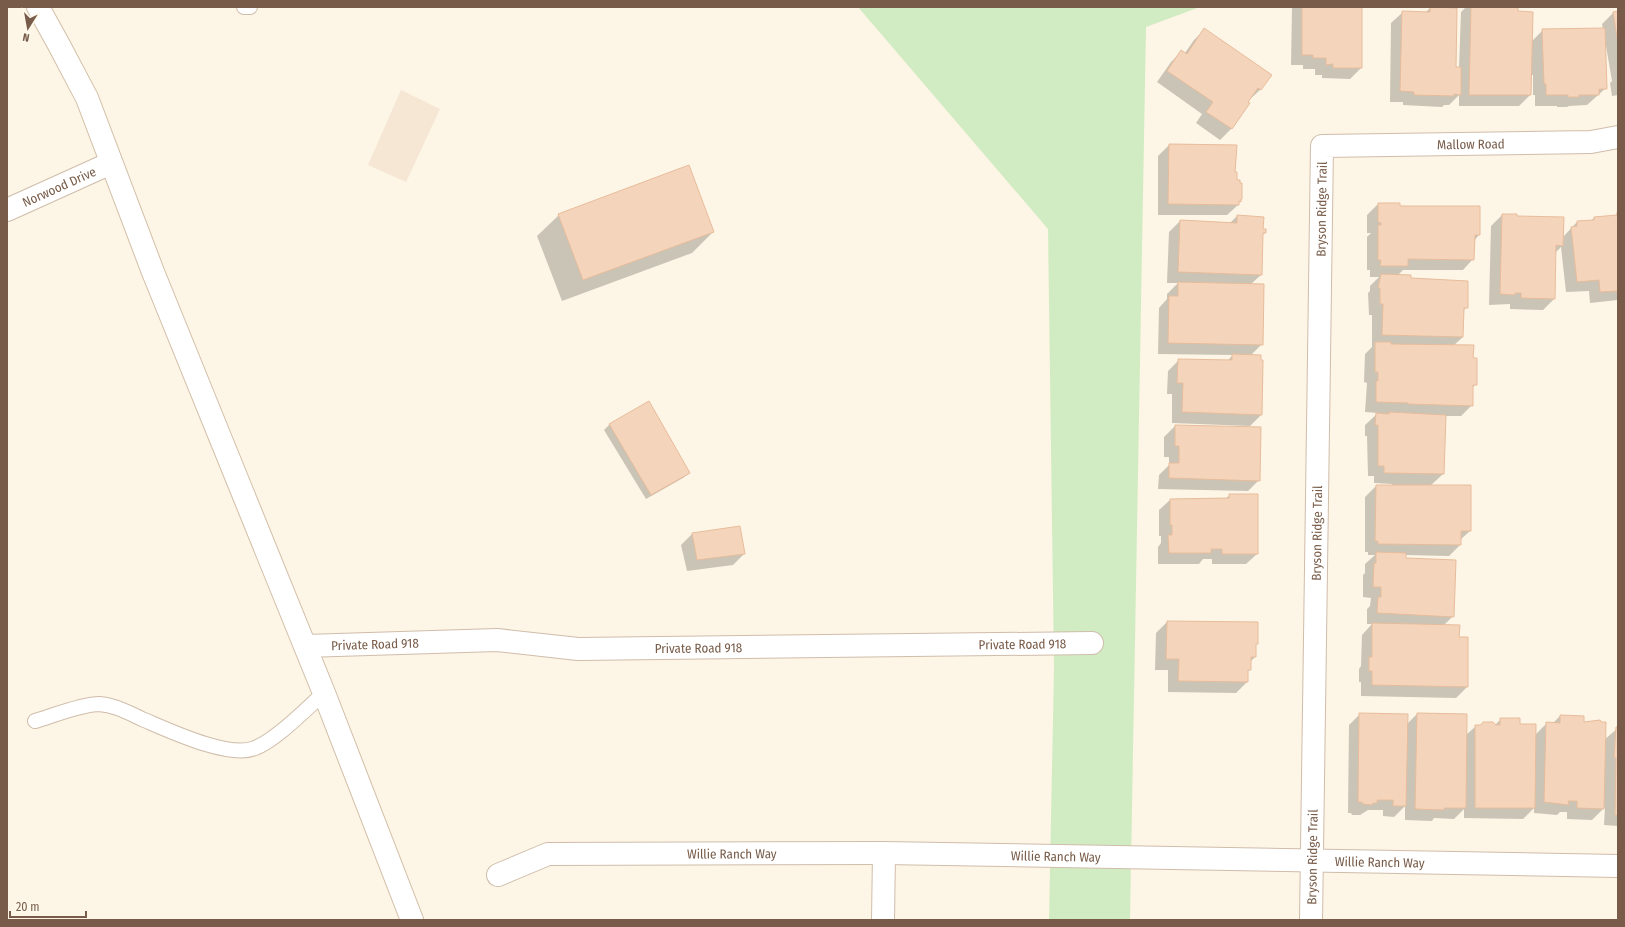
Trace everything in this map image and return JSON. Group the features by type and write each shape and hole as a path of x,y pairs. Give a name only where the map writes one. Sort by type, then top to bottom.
{"street":[{"path":"38,7 87,98 154,272 324,693 412,920"},
{"name":"Mallow Road","path":"1322,146 1591,142 1618,138"},
{"name":"Bryson Ridge Trail","path":"1311,920 1322,146"},
{"name":"Norwood Drive","path":"7,210 111,163"},
{"name":"Private Road 918","path":"305,646 497,640 578,649 1092,643"},
{"path":"883,920 884,853"},
{"name":"Willie Ranch Way","path":"498,875 548,854 884,853 1618,866"}],"lane":[{"path":"244,7 250,7"},
{"path":"35,721 99,704 117,708 202,743 236,752 254,749 271,739 324,693"}],"shaded area":[{"path":"401,90 440,109 406,182 368,165"}],"green space":[{"path":"858,7 1200,7 1146,27 1130,920 1049,920 1054,667 1048,229"}],"building":[{"path":"1302,7 1362,7 1362,68 1333,68 1333,64 1326,65 1326,58 1313,58 1313,55 1302,55"},
{"path":"1430,7 1457,8 1456,67 1461,67 1461,95 1414,95 1414,92 1400,91 1402,11 1430,12"},
{"path":"1471,7 1518,7 1518,11 1533,12 1531,95 1469,95"},
{"path":"1618,11 1618,44 1613,12"},
{"path":"1204,28 1272,75 1261,90 1258,88 1248,102 1250,103 1232,129 1206,112 1213,102 1167,71 1181,50 1187,54"},
{"path":"1605,28 1607,89 1599,89 1599,95 1579,95 1579,97 1568,97 1568,95 1546,95 1546,84 1544,84 1542,29"},
{"path":"1169,144 1237,145 1235,172 1237,172 1237,180 1240,180 1240,183 1242,183 1242,199 1241,202 1239,201 1239,205 1168,204"},
{"path":"689,165 714,232 583,280 558,214"},
{"path":"1378,203 1400,203 1400,206 1480,206 1480,235 1475,235 1474,260 1408,259 1408,266 1380,266 1381,260 1378,260 1378,225 1381,225 1381,223 1378,222"},
{"path":"1617,212 1618,291 1600,292 1599,280 1577,282 1571,227 1577,226 1577,221 1594,220 1594,217 1617,215"},
{"path":"1502,214 1517,214 1517,216 1564,217 1563,246 1556,245 1555,299 1521,298 1521,293 1515,293 1515,295 1500,294"},
{"path":"1237,215 1264,217 1263,229 1266,229 1266,233 1263,233 1262,275 1178,272 1180,220 1237,223"},
{"path":"1381,274 1411,275 1411,278 1468,281 1468,308 1464,308 1463,337 1382,335 1383,304 1380,304 1380,288 1378,288"},
{"path":"1178,282 1264,284 1263,345 1168,343 1169,296 1178,296"},
{"path":"1375,342 1391,342 1391,344 1474,345 1473,358 1477,358 1477,385 1473,385 1473,406 1376,402 1376,381 1378,381 1378,372 1375,372"},
{"path":"1232,354 1261,355 1261,360 1263,360 1262,415 1182,412 1183,383 1177,383 1178,359 1232,360"},
{"path":"649,401 690,473 651,495 609,424"},
{"path":"1389,412 1446,415 1444,474 1384,473 1384,466 1378,466 1378,425 1375,425 1376,413 1389,414"},
{"path":"1175,425 1261,427 1260,481 1169,478 1169,463 1179,463 1179,446 1175,446"},
{"path":"1376,485 1471,485 1471,531 1461,531 1461,545 1378,544 1378,541 1375,541"},
{"path":"1229,494 1258,494 1258,554 1222,554 1222,549 1211,549 1211,553 1169,553 1168,535 1172,535 1172,525 1170,525 1170,499 1229,498"},
{"path":"740,526 745,554 697,560 692,533"},
{"path":"1376,552 1406,553 1406,558 1456,560 1454,617 1377,613 1378,597 1381,597 1381,587 1373,587"},
{"path":"1167,621 1258,622 1258,644 1256,644 1256,657 1251,657 1251,670 1248,670 1248,682 1178,681 1179,659 1166,659"},
{"path":"1372,623 1460,625 1459,637 1468,637 1468,687 1372,685 1372,671 1369,671 1369,657 1372,657"},
{"path":"1359,713 1408,714 1406,806 1393,806 1393,800 1377,800 1377,803 1373,803 1372,805 1358,802"},
{"path":"1417,713 1467,714 1466,808 1444,808 1444,810 1415,809"},
{"path":"1560,715 1584,716 1584,722 1600,720 1602,722 1606,722 1604,809 1577,808 1577,801 1568,801 1569,805 1544,802 1546,722 1560,723"},
{"path":"1500,718 1520,718 1520,724 1536,724 1535,808 1475,808 1475,725 1481,725 1483,722 1493,722 1496,725 1500,725"},
{"path":"1616,727 1618,727 1618,815 1615,815 1616,758 1614,758"}]}
